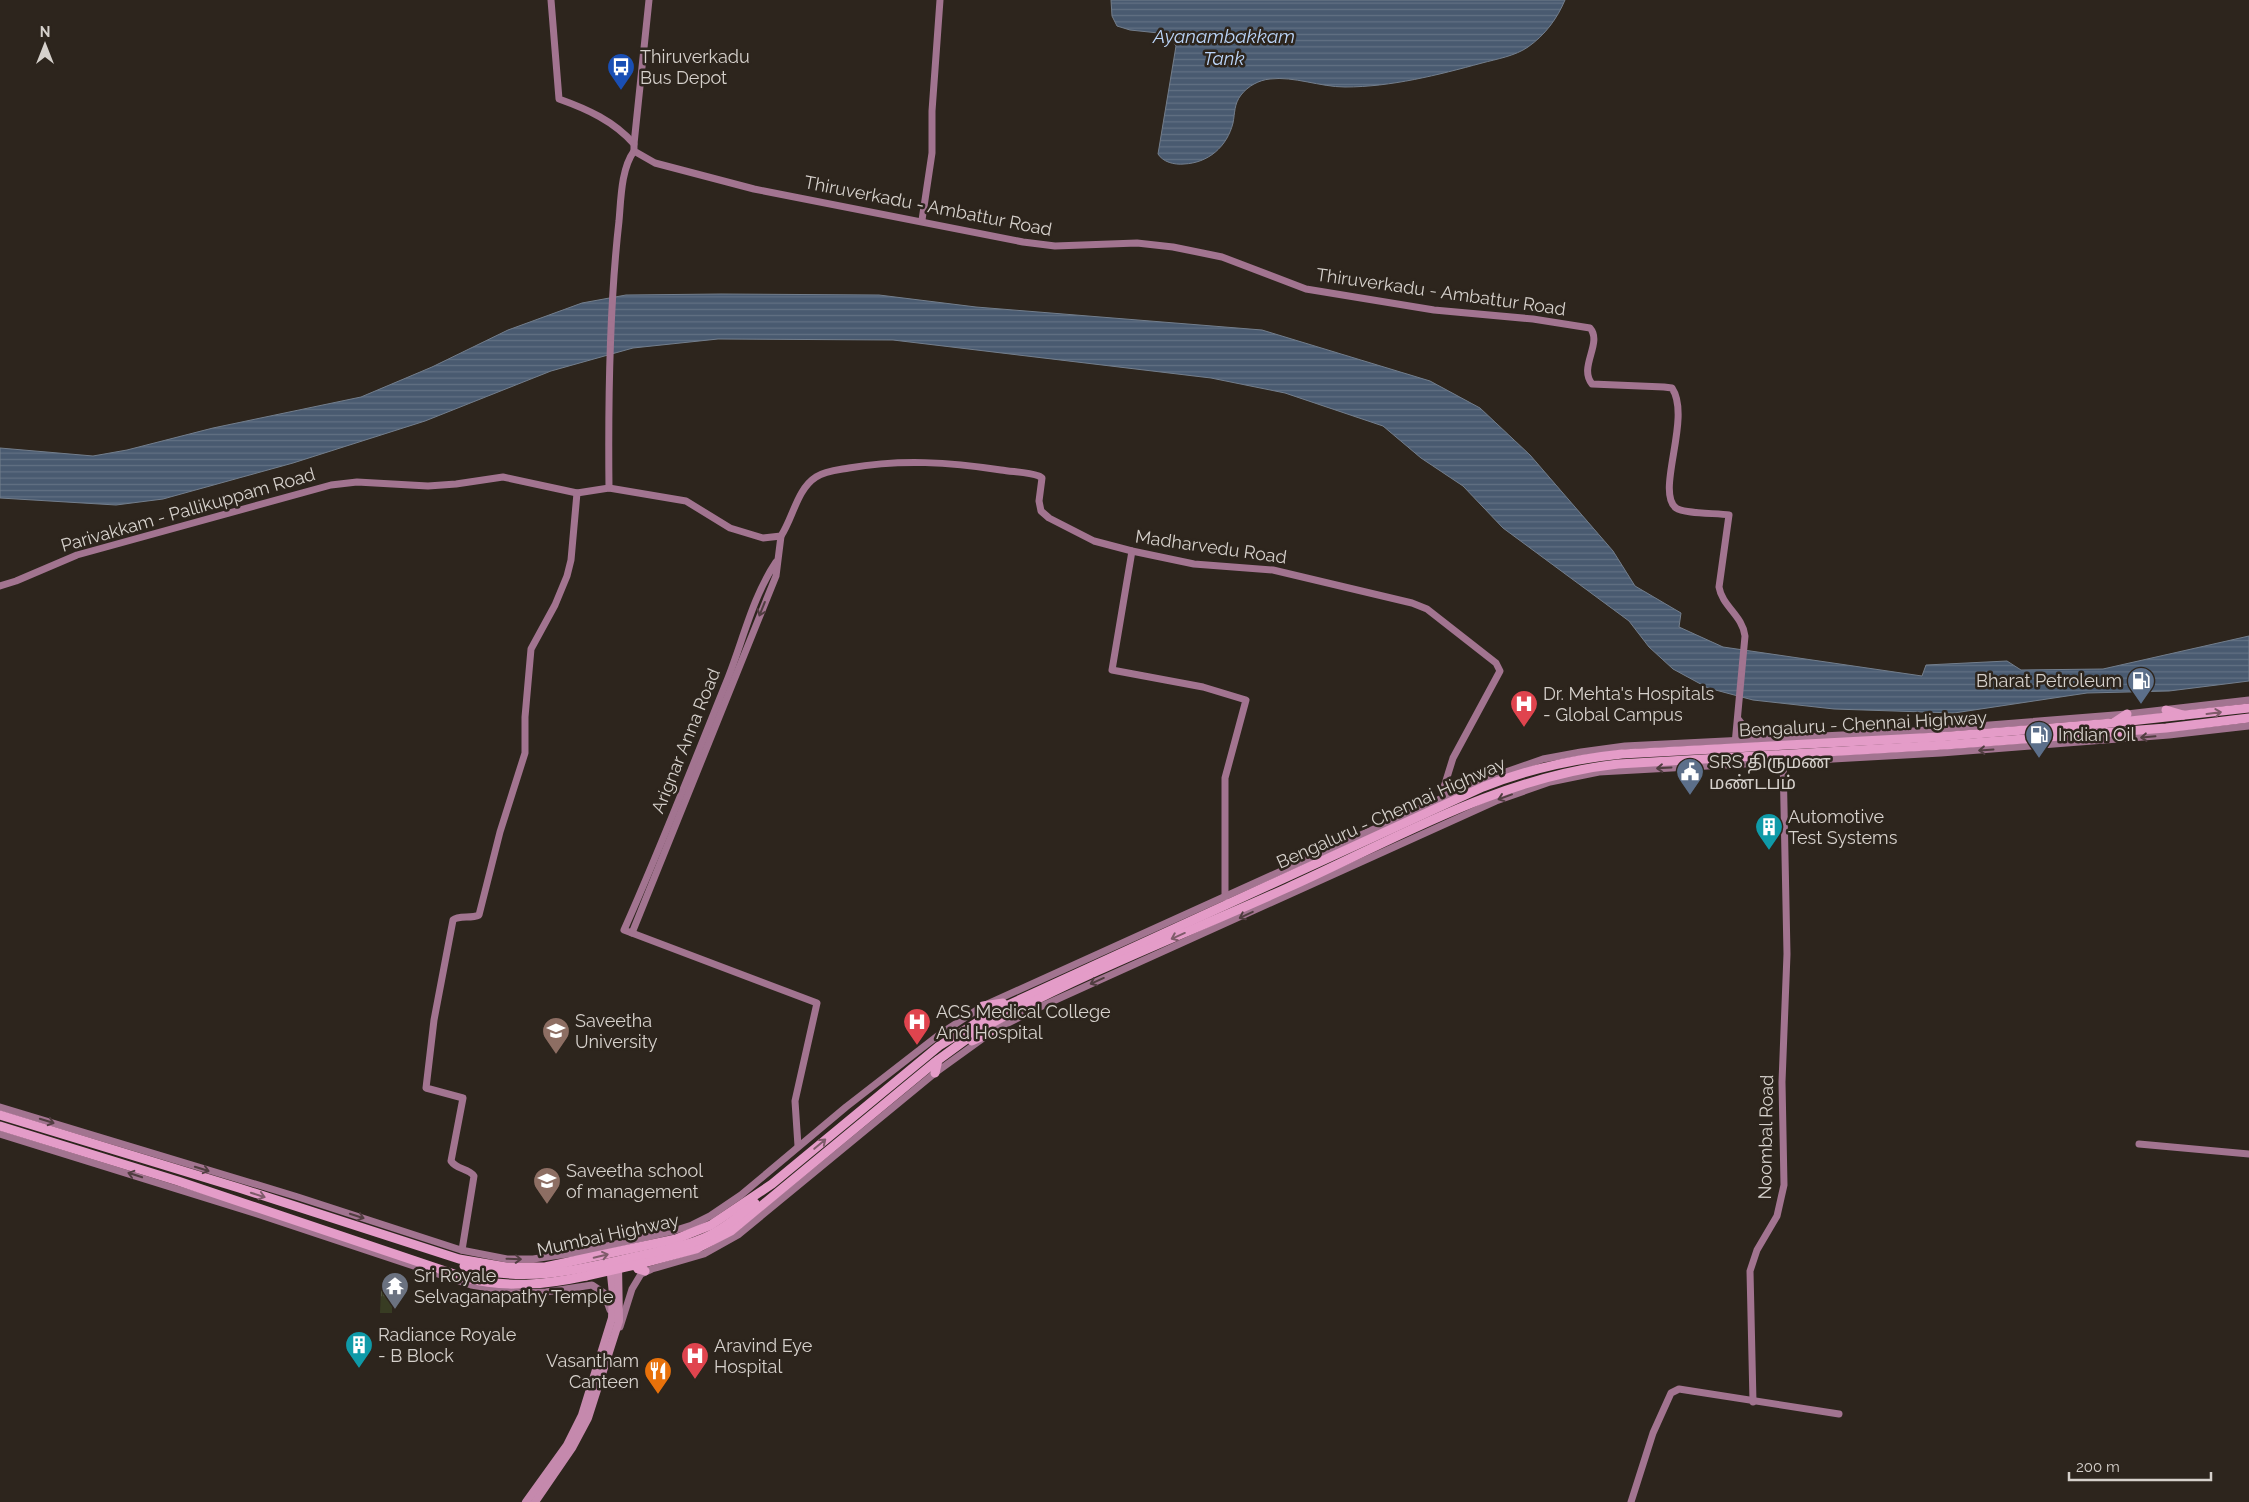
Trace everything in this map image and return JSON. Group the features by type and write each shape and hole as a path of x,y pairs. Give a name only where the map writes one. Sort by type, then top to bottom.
{"highway":[{"name":"Bengaluru - Chennai Highway","path":"968,1033 997,1010 1054,983 1449,808 1518,785 1578,769 1735,752 2112,724 2249,708"},
{"path":"2166,710 2186,716"},
{"path":"2112,724 2127,714"},
{"name":"Bengaluru - Chennai Highway","path":"1735,752 1783,758 2166,728 2249,718"},
{"path":"2047,745 2060,736"},
{"path":"2009,740 2026,747"},
{"name":"Bengaluru - Chennai Highway","path":"968,1033 1033,1001 1288,888 1449,808"},
{"path":"983,1006 999,1004 1043,985 1054,983"},
{"path":"0,1126 127,1165 272,1216 474,1280 511,1286 536,1286 643,1263 696,1249 731,1231 951,1050 968,1033"},
{"name":"Mumbai Highway","path":"0,1115 136,1156 146,1156 403,1242 460,1259 490,1266 534,1268 570,1263 676,1239 711,1225 745,1204 940,1046 968,1033"},
{"path":"951,1050 990,1033"},
{"path":"935,1073 938,1060"},
{"path":"403,1242 460,1265 502,1274 554,1274 614,1262 643,1263 714,1233 748,1209 794,1165"}],"main road":[{"path":"526,1502 567,1445 582,1415 611,1322 614,1262"},
{"path":"535,1502 572,1448 588,1418 613,1341 620,1307 614,1262"}],"street":[{"name":"Thiruverkadu - Ambattur Road","path":"551,0 559,99 594,113 627,136 634,147 655,163 747,187 922,220 1023,242 1055,246 1128,243 1173,247 1222,257 1306,289 1434,310 1533,319 1590,328 1594,337 1587,374 1592,384 1672,388 1677,397 1679,418 1670,482 1670,501 1676,509 1685,511 1729,514 1719,587 1722,597 1743,625 1745,644 1735,752"},
{"path":"609,488 610,360 615,248 622,191 634,147 649,0"},
{"path":"922,220 932,153 932,111 940,0"},
{"name":"Madharvedu Road","path":"781,536 788,526 801,494 815,477 831,471 870,465 944,462 1039,476 1042,478 1039,506 1044,514 1094,541 1132,552 1194,564 1255,567 1281,572 1412,603 1427,609 1496,663 1500,670 1453,758 1444,784 1449,808"},
{"name":"Parivakkam - Pallikuppam Road","path":"0,586 77,555 330,485 356,482 428,486 503,477 577,494"},
{"path":"462,1250 474,1176 454,1166 451,1161 463,1098 426,1088 434,1020 453,919 479,915 500,832 522,766 526,739 525,718 531,649 555,605 567,576 571,560 577,494 609,488 686,501 730,528 763,538 781,536"},
{"name":"Arignar Anna Road","path":"776,562 769,573 749,620 728,677 624,930 632,932 776,576 776,562 781,536"},
{"path":"1132,552 1112,670 1203,687 1246,700 1226,778 1225,897"},
{"path":"613,1341 643,1263 698,1256 732,1239 935,1073 990,1033 1449,808 1500,772 1559,756 1625,746 1735,752 1762,739 1901,732 2127,714 2249,700"},
{"path":"1738,717 1752,735 1762,739"},
{"path":"1783,758 2026,747 2161,736 2249,726"},
{"name":"Noombal Road","path":"1754,1402 1750,1271 1756,1252 1777,1216 1784,1185 1782,1082 1787,954 1783,758"},
{"path":"0,1107 146,1156 307,1200 462,1250 507,1259 534,1259 581,1252 683,1228 710,1216 731,1202 798,1146 940,1034 983,1006 1225,897 1449,808"},
{"path":"632,932 816,1003 795,1101 798,1146"},
{"path":"0,1134 272,1216 483,1288 534,1292 592,1286 600,1289 606,1296 610,1306 611,1322"},
{"path":"2139,1144 2249,1154"},
{"path":"1631,1502 1653,1434 1671,1393 1679,1389 1838,1414"}],"green space":[{"path":"381,1290 392,1292 392,1313 380,1313"}],"water":[{"name":"Ayanambakkam Tank","path":"1111,0 1565,0 1554,20 1540,37 1523,50 1500,59 1431,76 1380,85 1336,87 1279,78 1258,82 1250,86 1239,98 1230,132 1221,146 1201,161 1180,164 1166,161 1158,154 1176,46 1168,34 1130,30 1117,26 1112,16"},
{"path":"626,295 879,295 976,307 1262,330 1430,381 1480,408 1530,455 1613,551 1635,586 1681,613 1679,627 1723,647 1922,676 1926,665 2007,661 2021,670 2103,669 2249,636 2249,681 2169,691 2087,693 1954,713 1834,709 1753,700 1708,688 1673,669 1649,647 1629,621 1503,528 1463,486 1421,458 1383,426 1285,393 1211,378 893,340 718,339 633,348 551,371 425,421 293,463 163,499 116,505 0,498 0,448 93,456 127,450 213,428 361,397 432,367 508,330 582,303"}],"place":[{"name":"Thiruverkadu Bus Depot","path":"621,91"},
{"name":"Bharat Petroleum","path":"2141,705"},
{"name":"Dr. Mehta's Hospitals - Global Campus","path":"1524,728"},
{"name":"Indian Oil","path":"2039,759"},
{"name":"SRS திருமண மண்டபம்","path":"1690,796"},
{"name":"Automotive Test Systems","path":"1769,851"},
{"name":"ACS Medical College And Hospital","path":"917,1046"},
{"name":"Saveetha University","path":"556,1055"},
{"name":"Saveetha school of management","path":"547,1205"},
{"name":"Sri Royale Selvaganapathy Temple","path":"395,1310"},
{"name":"Radiance Royale - B Block","path":"359,1369"},
{"name":"Aravind Eye Hospital","path":"695,1380"},
{"name":"Vasantham Canteen","path":"658,1395"}]}
